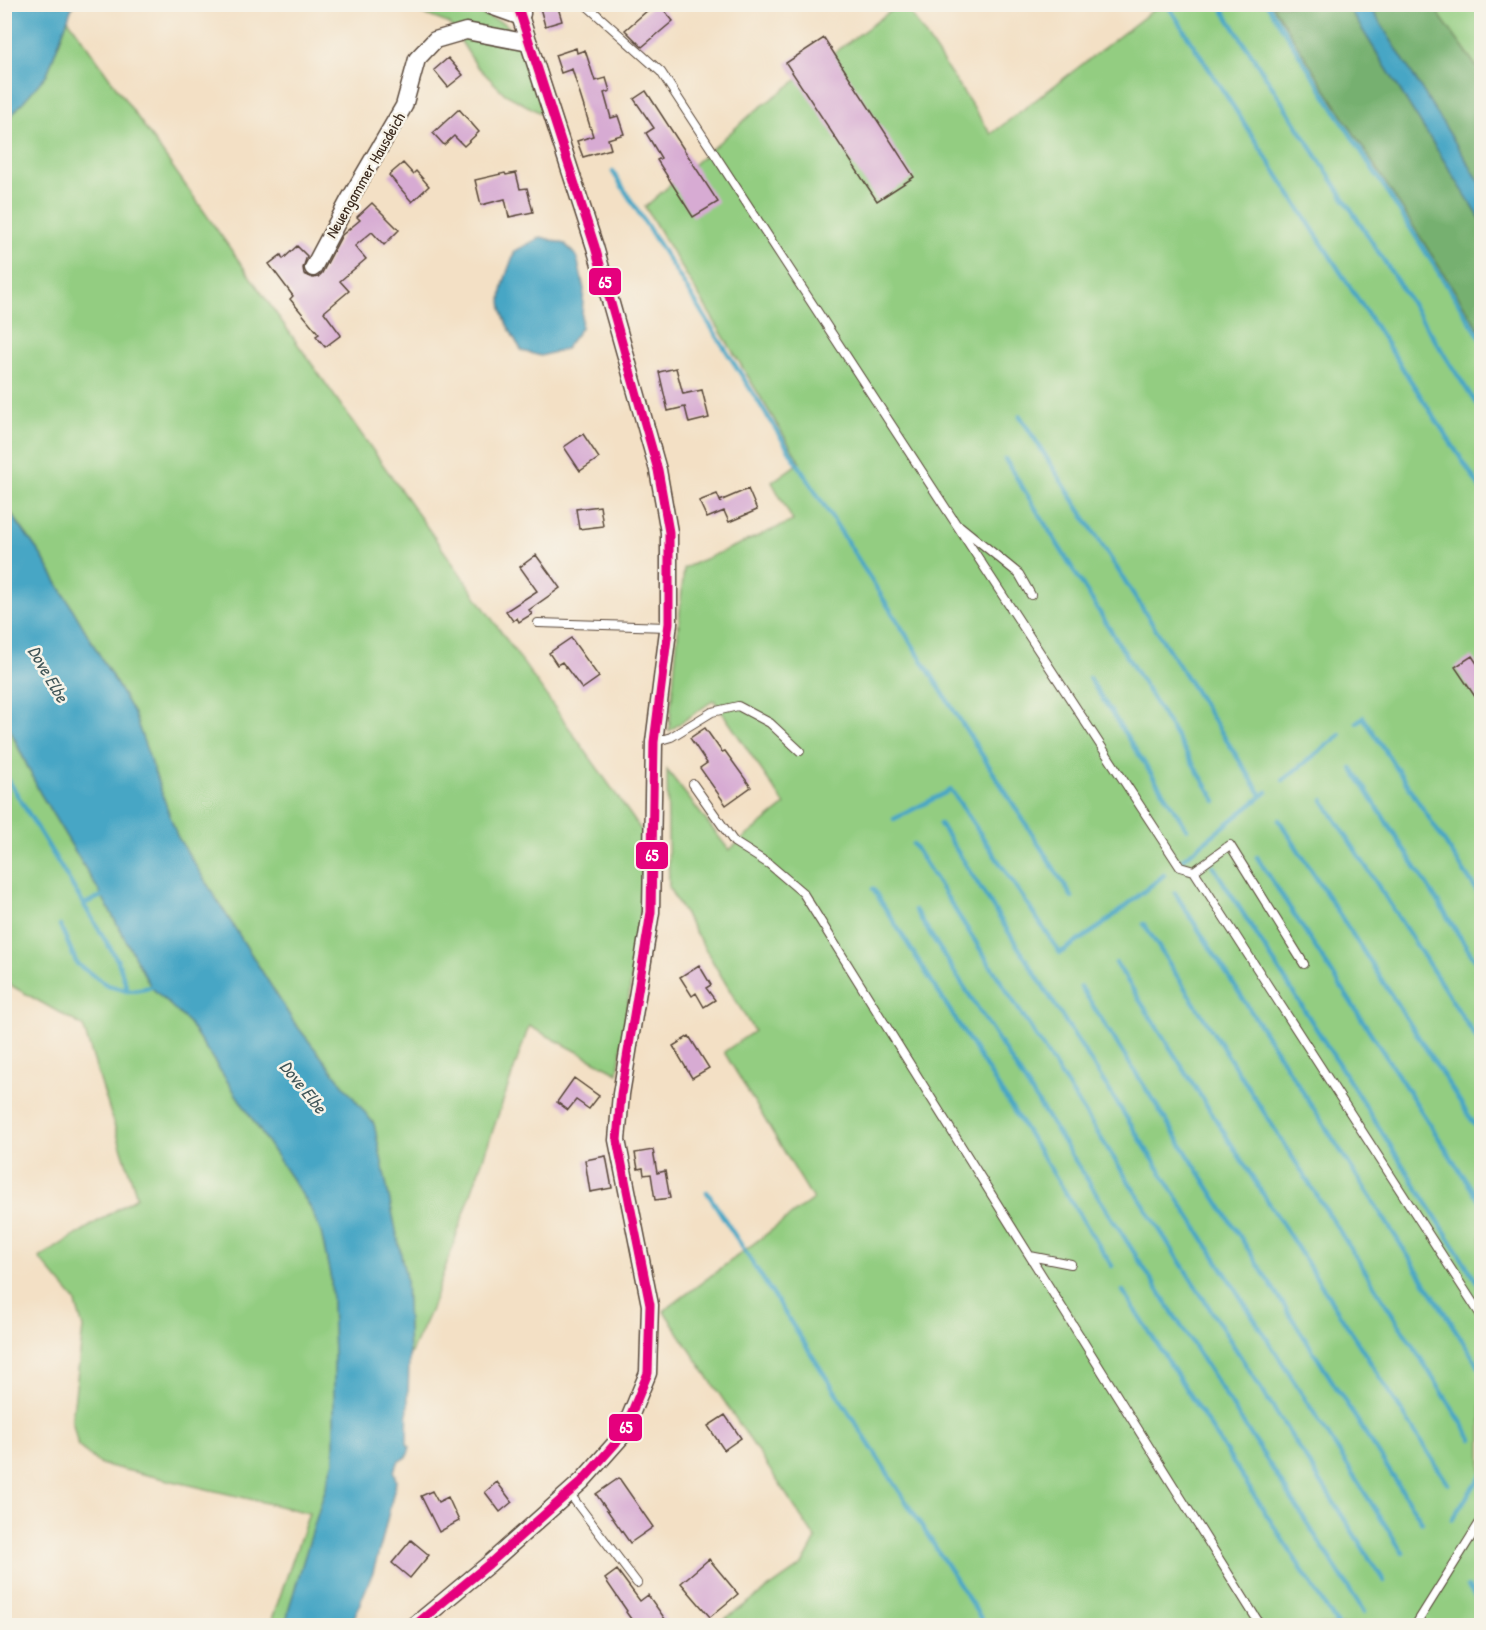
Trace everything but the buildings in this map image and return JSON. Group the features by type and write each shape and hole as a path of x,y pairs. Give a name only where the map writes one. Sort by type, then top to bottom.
{"street":[{"path":"414,1626 489,1564 582,1481 622,1436 648,1373 650,1305 617,1140 621,1094 651,912 654,742 668,627 669,532 658,470 595,247 518,9 494,4"},
{"name":"Neuengammer Hausdeich","path":"313,268 349,200 404,106 417,59 423,52 435,40 466,31 529,44"}],"lane":[{"path":"585,4 661,72 1180,867 1194,871 1482,1317"},
{"path":"952,520 1019,574 1031,594"},
{"path":"538,623 668,627"},
{"path":"654,742 672,737 712,712 738,706 770,723 800,751"},
{"path":"693,784 734,842 769,864 803,893 1261,1626"},
{"path":"1194,871 1230,844 1304,964"},
{"path":"1030,1256 1071,1264"},
{"path":"569,1493 637,1583"},
{"path":"1415,1626 1482,1519"}],"green space":[{"path":"401,5 457,5 504,23 517,35 525,51 544,115 505,94 476,65 450,24"},
{"path":"899,5 905,5 991,134 1160,5 1272,5 1481,332 1481,1625 716,1625 802,1565 816,1539 664,1311 813,1199 724,1052 754,1031 669,888 667,770 729,850 785,805 714,700 669,731 684,568 793,521 772,482 800,462 645,207 755,111"},
{"path":"1272,5 1347,5 1481,220 1481,332"},
{"path":"1369,5 1432,5 1481,73 1481,184"},
{"path":"1432,5 1481,5 1481,73"},
{"path":"68,19 644,834 641,912 618,1073 529,1026 431,1309 409,1357 406,1279 374,1124 293,1021 177,836 134,714 41,555 5,504 4,123 47,74"},
{"path":"4,718 40,793 102,896 151,987 189,1023 309,1205 321,1232 331,1279 334,1461 289,1608 286,1625 270,1625 309,1513 100,1464 78,1446 72,1420 83,1328 75,1300 39,1258 137,1197 83,1026 5,982"}],"water":[{"path":"5,4 73,5 47,74 5,123"},
{"path":"1347,5 1369,5 1481,184 1481,220"},
{"path":"541,237 565,244 577,257 584,289 581,328 565,349 541,356 522,351 507,323 501,302 505,280 515,251"},
{"name":"Dove Elbe","path":"4,504 41,555 134,714 177,836 293,1021 374,1124 406,1279 409,1357 407,1444 410,1447 407,1457 399,1461 394,1471 396,1482 382,1541 373,1572 351,1625 286,1625 289,1608 334,1461 331,1279 321,1232 309,1205 189,1023 151,987 102,896 40,793 5,718"}],"waterway":[{"path":"1167,4 1482,491"},
{"path":"1219,4 1482,413"},
{"path":"1267,4 1482,340"},
{"path":"613,172 1072,897"},
{"path":"1020,416 1262,796"},
{"path":"1005,459 1216,801"},
{"path":"1089,678 1187,829"},
{"path":"1357,722 1363,717 1482,899"},
{"path":"1283,780 1340,735"},
{"path":"1352,768 1482,971"},
{"path":"4,773 118,961 128,991"},
{"path":"894,819 951,790 1060,953 1101,926 1164,875"},
{"path":"1183,859 1267,792"},
{"path":"1323,800 1482,1047"},
{"path":"1279,820 1482,1136"},
{"path":"940,824 1403,1553"},
{"path":"913,844 1384,1581"},
{"path":"1257,857 1482,1205"},
{"path":"1213,866 1482,1290"},
{"path":"873,889 1112,1266"},
{"path":"1175,893 1482,1371"},
{"path":"84,904 102,896"},
{"path":"915,910 1364,1612"},
{"path":"1144,924 1472,1439"},
{"path":"60,925 77,964 107,985 128,991 151,987"},
{"path":"1116,963 1448,1484"},
{"path":"1081,987 1422,1522"},
{"path":"707,1192 986,1626"},
{"path":"1123,1291 1338,1626"},
{"path":"1452,1519 1482,1474"},
{"path":"1468,1587 1482,1607"}],"transit line":[{"name":"65","path":"414,1626 489,1564 582,1481 622,1436 648,1373 650,1305 617,1140 621,1094 651,912 654,742 669,623 669,532 658,470 595,247 517,4"}]}
